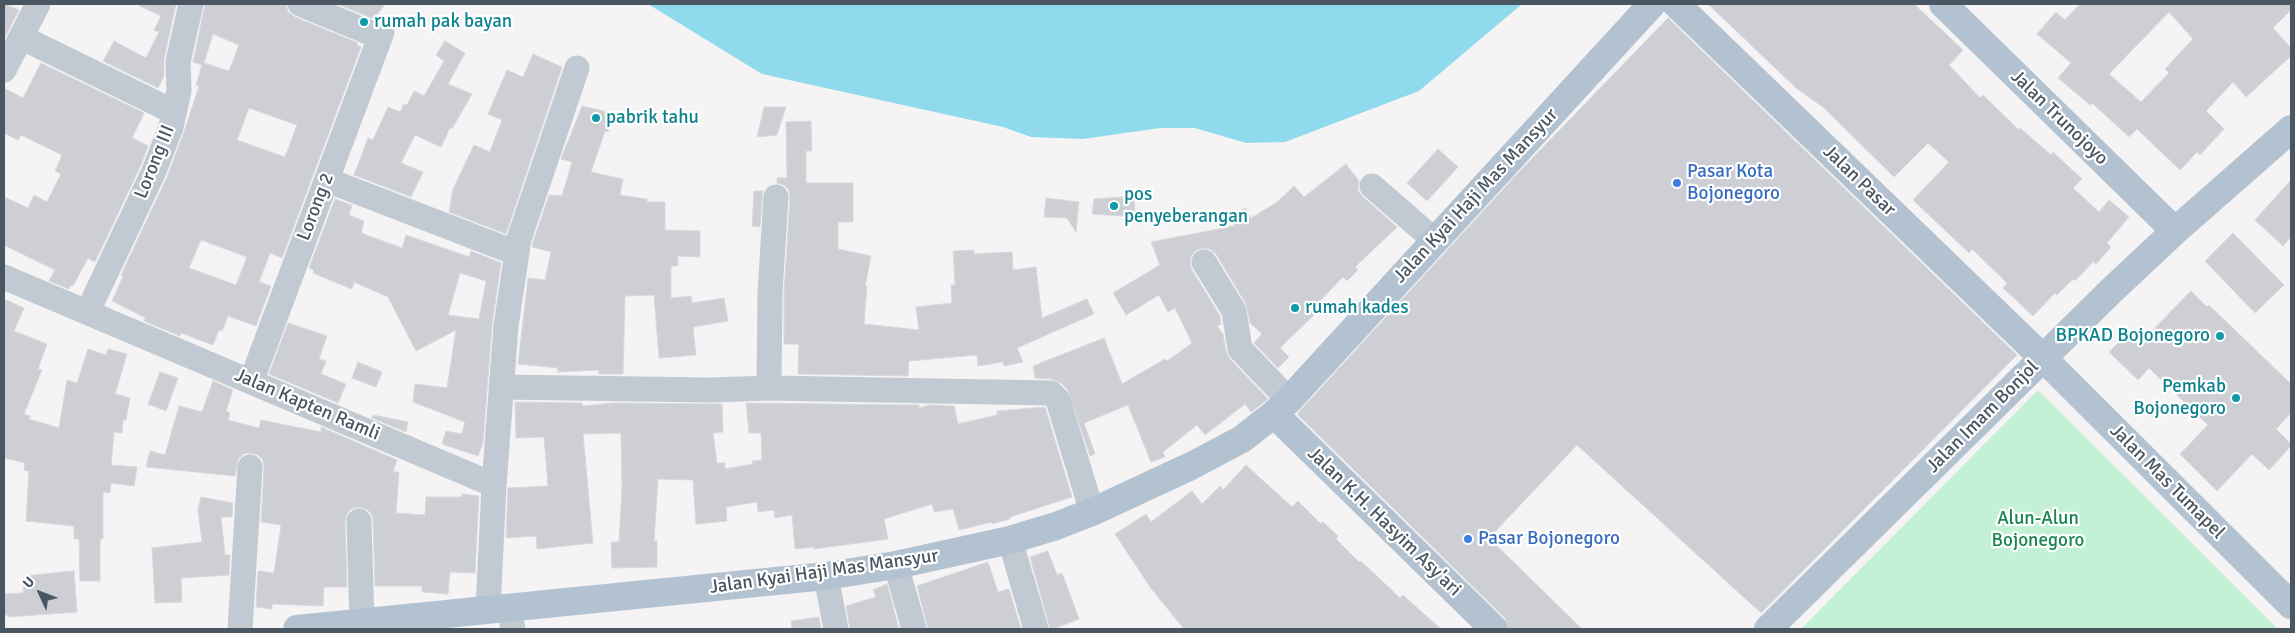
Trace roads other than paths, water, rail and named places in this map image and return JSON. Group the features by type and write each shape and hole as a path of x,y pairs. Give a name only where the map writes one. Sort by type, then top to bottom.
{"main road":[{"name":"Jalan Kyai Haji Mas Mansyur","path":"297,629 362,622 503,616 826,576 896,565 1010,540 1056,526 1092,512 1199,462 1242,439 1282,407 1652,4"},
{"name":"Jalan Pasar","path":"1676,4 2043,358"},
{"name":"Jalan Trunojoyo","path":"1943,4 2175,231"},
{"name":"Jalan Imam Bonjol","path":"1768,629 2175,231 2291,129"},
{"name":"Jalan Mas Tumapel","path":"2043,358 2291,605"},
{"name":"Jalan K.H. Hasyim Asy'ari","path":"1282,407 1494,629"}],"street":[{"path":"4,70 38,4"},
{"name":"Lorong III","path":"88,311 154,171 174,112 179,91 178,62 192,4"},
{"name":"Lorong 2","path":"251,382 381,35 300,4"},
{"path":"21,37 174,112"},
{"path":"503,616 494,485 506,326 516,253 536,184 577,68"},
{"path":"326,180 516,253"},
{"path":"1372,186 1411,222 1434,240"},
{"path":"769,388 770,292 776,197"},
{"path":"1204,262 1234,311 1240,348 1282,407"},
{"name":"Jalan Kapten Ramli","path":"4,277 88,311 494,485"},
{"path":"501,387 711,390 769,388 1051,393 1058,400 1092,512"},
{"path":"240,629 250,467"},
{"path":"359,521 362,622"},
{"path":"1010,540 1036,629"},
{"path":"896,565 914,629"},
{"path":"826,576 836,629"}],"water":[{"path":"648,4 1522,4 1419,91 1285,142 1246,143 1195,128 1160,128 1083,139 1031,137 1003,127 762,74"}],"place":[{"name":"rumah pak bayan","path":"364,22"},
{"name":"pabrik tahu","path":"596,118"},
{"name":"Pasar Kota Bojonegoro","path":"1677,183"},
{"name":"pos penyeberangan","path":"1114,206"},
{"name":"rumah kades","path":"1295,308"},
{"name":"BPKAD Bojonegoro","path":"2220,336"},
{"name":"Pemkab Bojonegoro","path":"2236,398"},
{"name":"Pasar Bojonegoro","path":"1468,539"}],"park label":[{"name":"Alun-Alun Bojonegoro","path":"2038,530"}]}
